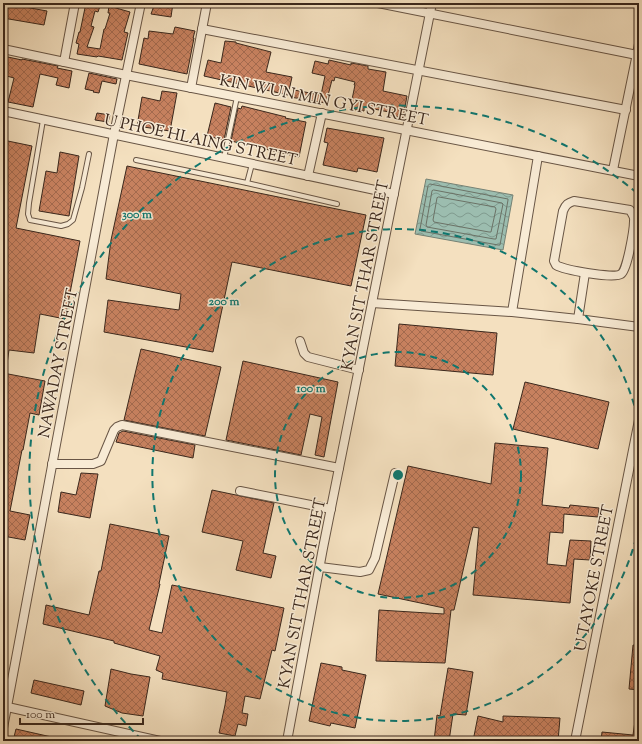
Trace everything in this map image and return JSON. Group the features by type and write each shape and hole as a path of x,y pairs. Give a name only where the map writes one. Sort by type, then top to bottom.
{"street":[{"path":"64,62 75,3"},
{"name":"NAWADAY STREET","path":"3,728 5,707 114,134 141,3"},
{"path":"192,88 207,3"},
{"path":"378,3 637,55"},
{"name":"KYAN SIT THAR STREET","path":"287,741 339,468 432,3"},
{"path":"202,29 626,110"},
{"path":"613,170 639,44"},
{"name":"KIN WUN MIN GYI STREET","path":"3,49 126,75 639,176"},
{"name":"U PHOE HLAING STREET","path":"3,112 114,134 394,194"},
{"path":"308,176 322,113"},
{"path":"512,312 538,156"},
{"path":"574,201 630,210 635,220 635,245 625,270 622,274 617,276 585,273 560,268 554,261 565,206 574,201"},
{"path":"578,319 585,273"},
{"path":"372,303 512,312 639,327"},
{"path":"300,341 304,352 308,357 359,370"},
{"name":"U TAYOKE STREET","path":"575,741 639,420"},
{"path":"52,464 94,464 101,461 114,430 117,427 122,426 339,468"},
{"path":"320,567 360,572 369,570 375,558 395,473"},
{"path":"240,491 331,509"},
{"path":"5,707 160,741"}],"lane":[{"path":"224,158 237,96"},
{"path":"43,120 28,203 28,214 30,220 61,226 68,224 73,220 82,188 89,154"},
{"path":"136,160 247,183 337,204"},
{"path":"247,183 252,164"}],"water":[{"path":"426,179 513,195 503,250 415,234"}],"building":[{"path":"3,3 47,11 44,25 3,18"},
{"path":"86,3 101,3 98,12 95,11 91,26 94,27 87,47 100,49 104,29 110,13 108,13 109,6 130,12 124,32 128,33 122,60 77,54 79,44 76,43 80,32"},
{"path":"155,3 173,3 171,17 151,14"},
{"path":"175,27 195,31 187,74 139,64 144,38 148,39 149,31 173,34"},
{"path":"225,41 236,42 271,52 266,72 292,77 288,95 204,76 208,60 221,63"},
{"path":"3,56 58,66 57,68 72,71 69,88 56,85 58,78 40,74 33,107 8,102 14,78 3,75"},
{"path":"329,60 351,65 351,63 368,66 368,69 386,72 383,91 407,96 403,118 388,115 389,112 364,107 364,111 350,109 355,82 335,77 334,81 332,80 326,103 290,97 294,90 321,95 325,76 312,73 315,61 328,64"},
{"path":"89,73 117,79 116,84 102,81 99,93 85,89"},
{"path":"162,91 177,93 170,131 137,126 142,97 160,101"},
{"path":"215,103 231,107 224,140 207,136"},
{"path":"242,106 286,117 285,118 306,122 299,157 231,141 238,108 241,109"},
{"path":"97,113 110,115 108,122 95,120"},
{"path":"327,128 384,138 377,172 358,168 357,172 323,165 328,143 324,142"},
{"path":"3,140 32,146 16,228 80,241 65,319 40,314 34,353 9,350 7,364 3,364"},
{"path":"60,152 79,156 69,216 39,211 46,171 57,173"},
{"path":"127,166 366,215 351,286 232,262 213,352 104,332 108,300 179,310 181,294 106,279 111,240"},
{"path":"399,324 497,333 493,375 395,366"},
{"path":"141,349 221,367 205,436 124,420"},
{"path":"243,361 338,382 324,457 315,455 322,417 310,414 301,455 226,440"},
{"path":"3,373 45,381 39,415 30,413 10,511 30,515 25,540 3,536"},
{"path":"525,382 609,402 598,449 513,429"},
{"path":"123,431 195,445 193,458 116,442 119,433"},
{"path":"495,443 548,448 542,505 569,508 570,505 599,508 598,517 564,514 563,533 550,532 547,564 566,566 570,540 591,541 590,560 574,559 570,603 473,595 479,528 473,527 454,610 451,610 445,663 376,661 379,610 444,614 444,608 378,594 408,466 491,484"},
{"path":"81,473 98,474 90,518 58,512 61,492 76,495"},
{"path":"212,490 274,503 263,553 276,556 271,578 236,570 243,541 202,532"},
{"path":"110,524 169,536 149,630 162,633 172,585 284,608 275,651 272,650 260,699 245,696 242,713 248,714 246,726 238,724 235,736 219,733 227,692 162,679 163,673 156,670 160,656 114,643 114,641 43,624 46,605 89,615 99,571 101,571"},
{"path":"633,645 639,646 639,690 629,689"},
{"path":"321,663 342,667 342,670 366,675 355,728 331,723 330,726 309,721"},
{"path":"448,668 473,672 466,715 453,714 449,741 434,741 437,715 440,716"},
{"path":"111,669 150,677 143,716 122,713 105,706"},
{"path":"34,680 84,691 81,705 31,693"},
{"path":"478,716 503,722 503,716 560,718 558,741 473,741"},
{"path":"635,721 639,722 639,741 601,741 602,732 633,735"},
{"path":"16,729 56,738 55,741 13,741"}]}
